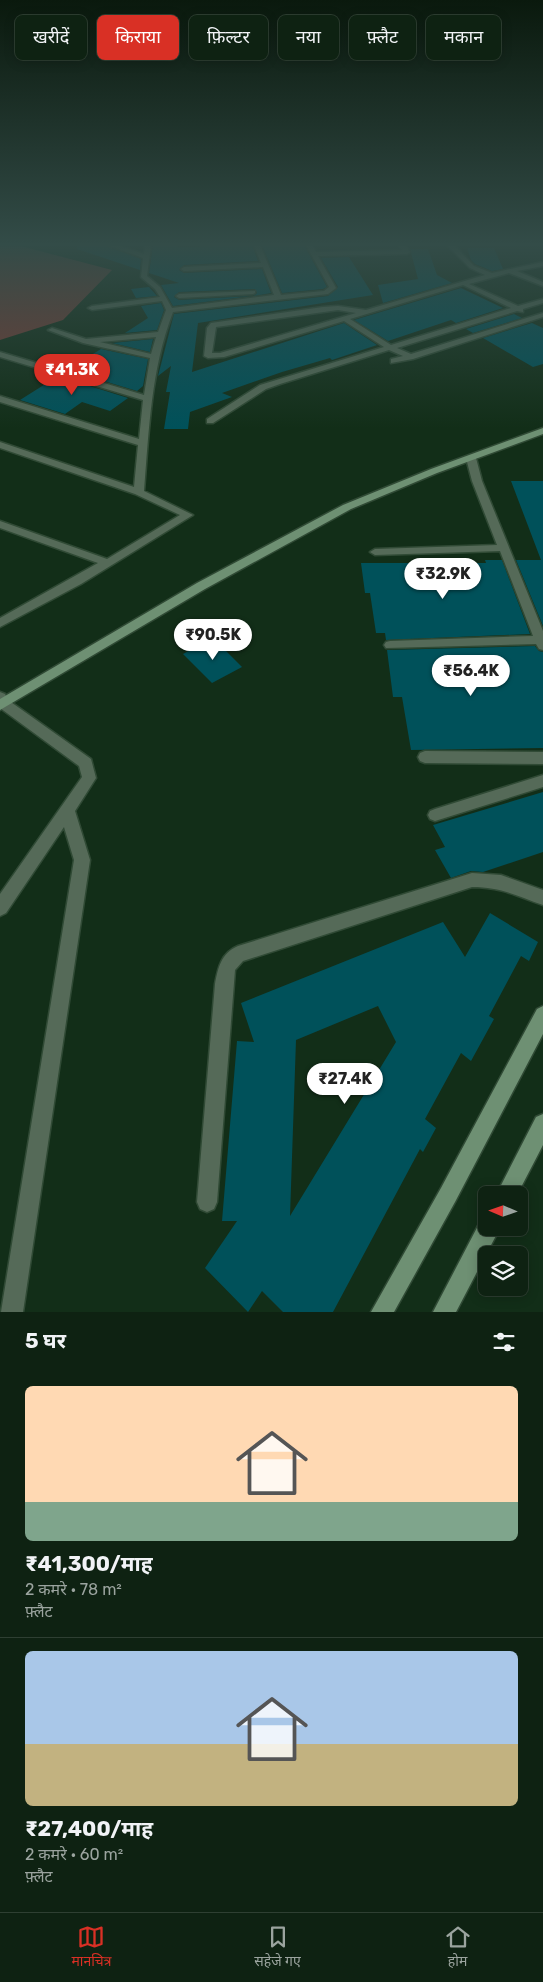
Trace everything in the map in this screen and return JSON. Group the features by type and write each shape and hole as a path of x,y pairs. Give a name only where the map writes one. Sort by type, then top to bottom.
{"street":[{"path":"92,308 106,306"},
{"path":"168,306 170,310"},
{"path":"170,310 195,306"},
{"path":"368,312 338,308 323,309 214,325 211,328 208,356 221,355 344,318 368,312 387,306"},
{"path":"512,306 539,316"},
{"path":"210,421 276,382 527,306"},
{"path":"139,492 148,399 160,334 170,310"},
{"path":"394,361 539,316"},
{"path":"344,318 391,348 410,357"},
{"path":"52,330 86,341 156,358"},
{"path":"86,341 160,334"},
{"path":"0,354 148,399"},
{"path":"0,399 144,444"},
{"path":"0,908 89,778 86,764 1,702 201,586 347,507 543,431"},
{"path":"0,445 139,492 188,515 108,563 0,623"},
{"path":"390,644 542,643 478,481 471,458"},
{"path":"0,524 108,563"},
{"path":"375,552 505,548"},
{"path":"425,757 543,758"},
{"path":"435,815 543,781"},
{"path":"12,1312 82,860 67,811"},
{"path":"207,1202 224,984 227,966 238,954 472,880 489,879 506,882 543,898"},
{"path":"382,1312 448,1196 543,1015"},
{"path":"511,1186 543,1124"},
{"path":"444,1312 484,1236"}],"shaded area":[{"path":"0,306 76,306 63,320 0,340"}],"building":[{"path":"141,306 162,306 164,310 157,330 125,333 148,318"},
{"path":"241,306 303,306 198,323 192,372 344,323 377,345 332,360 330,358 282,372 222,393 232,397 190,412 188,429 164,429 170,392 166,392 171,366 158,376 174,314"},
{"path":"400,306 499,306 503,308 456,323 451,320 388,341 354,320"},
{"path":"514,314 522,318 473,333 466,329"},
{"path":"532,323 543,328 543,364 533,367 483,338"},
{"path":"153,339 150,352 112,343"},
{"path":"101,349 148,359 143,386 137,391 67,370"},
{"path":"58,376 128,398 110,411 82,402 65,414 20,400"},
{"path":"511,481 543,481 543,626 516,560 541,560"},
{"path":"485,560 502,560 530,634 386,640 385,633 376,633 370,593 365,593 361,563 486,563"},
{"path":"213,638 242,667 212,683 183,654"},
{"path":"535,646 539,651 543,652 543,748 411,750 402,697 393,697 387,650"},
{"path":"543,792 543,852 483,872 471,871 451,878 435,850 445,847 433,825"},
{"path":"490,913 538,942 529,961 521,956 489,1016 494,1019 471,1061 461,1053 425,1119 436,1128 423,1152 420,1149 333,1312 283,1312 262,1291 248,1312 205,1268 237,1221 222,1221 237,1041 254,1042 241,1003 443,922 465,957","holes":["378,1006 396,1042 290,1216 296,1040"]}]}
